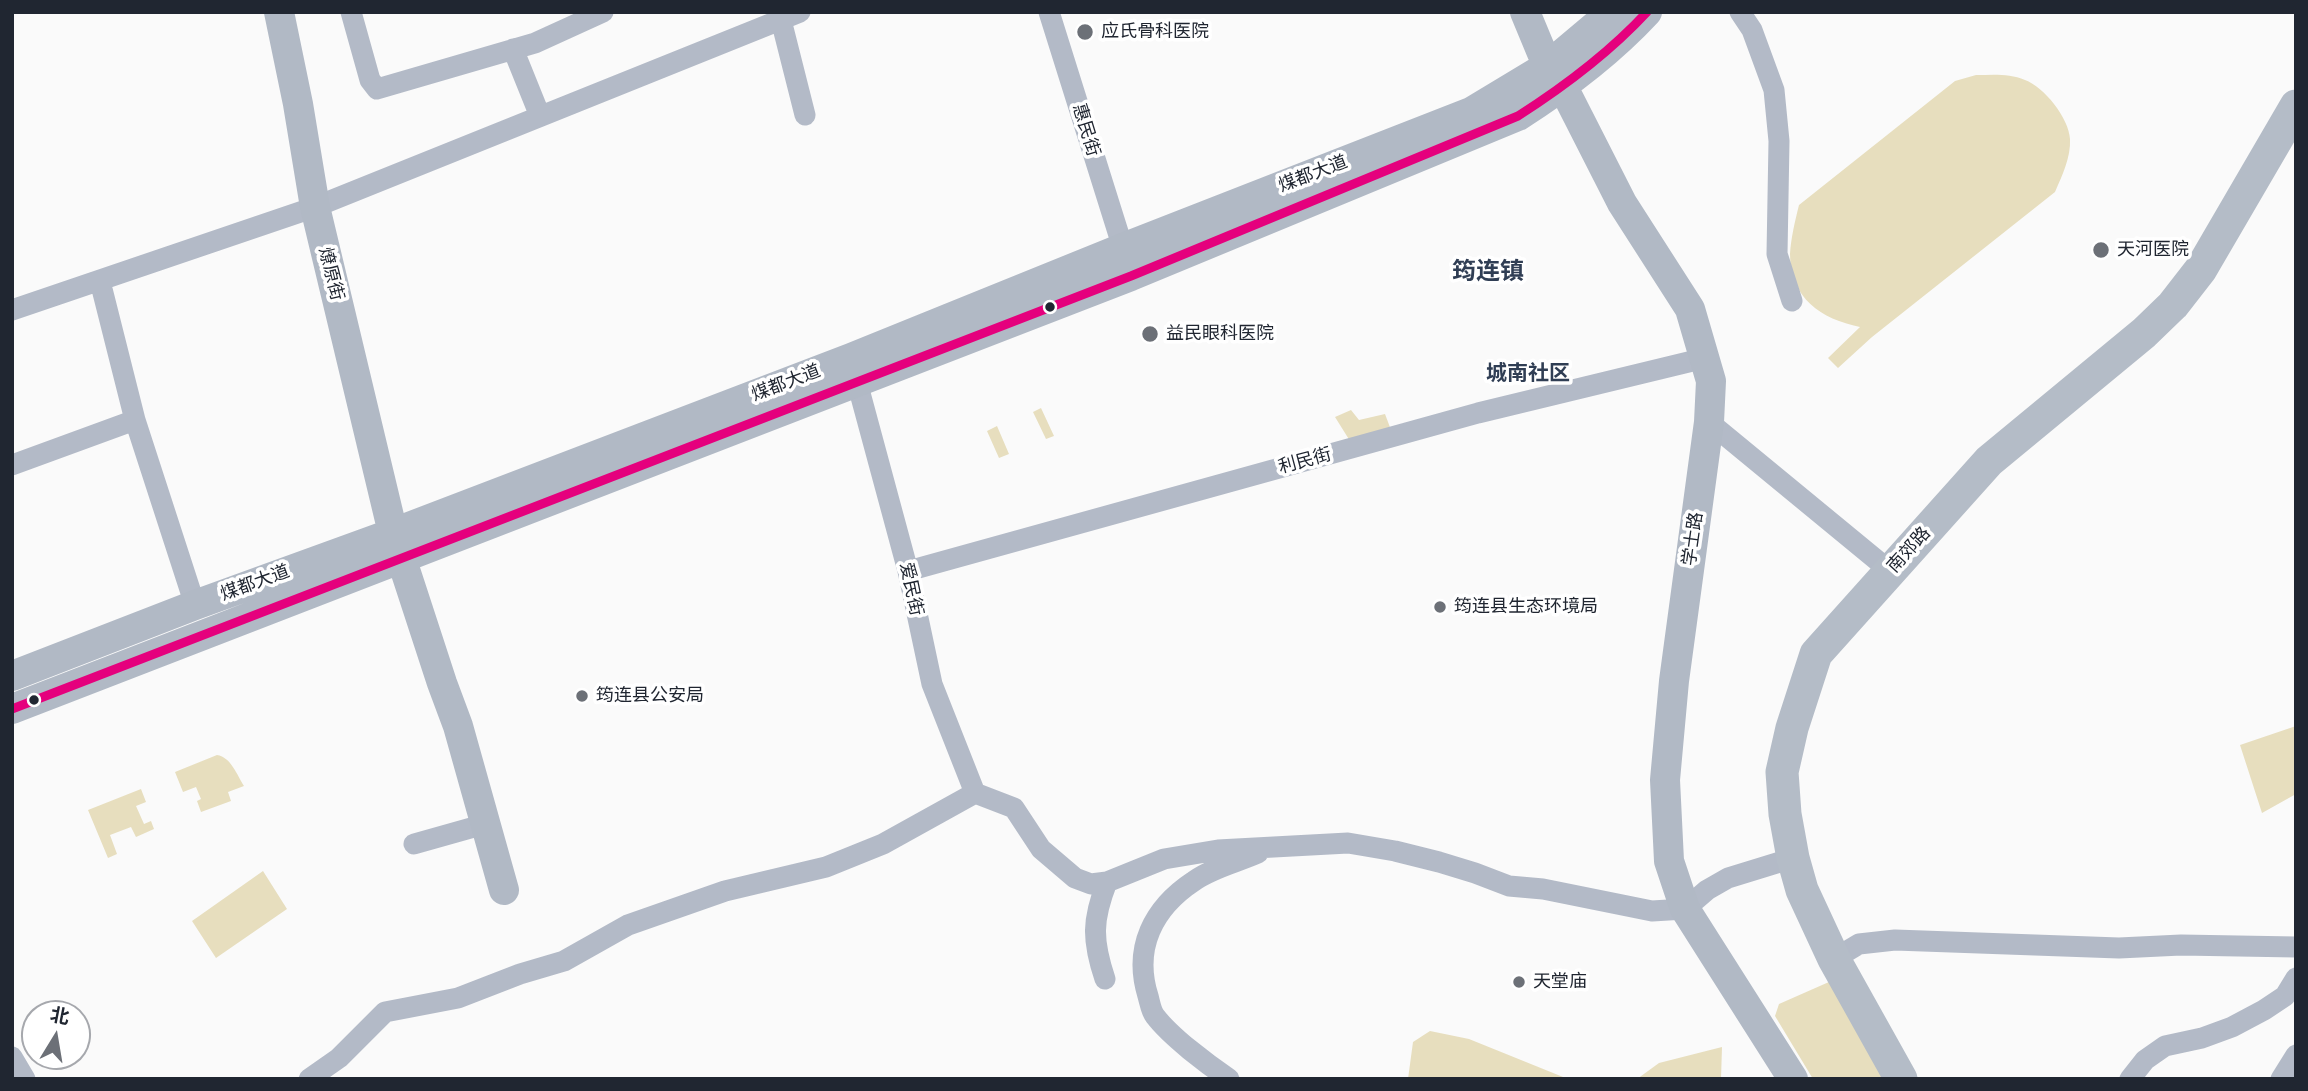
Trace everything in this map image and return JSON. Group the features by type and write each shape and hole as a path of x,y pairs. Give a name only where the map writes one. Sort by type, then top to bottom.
{"main road":[{"name":"燎原街","path":"279,12 315,207 398,546 458,726 504,890"},
{"name":"学士路","path":"1525,12 1622,203 1690,309 1711,381 1709,422 1674,681 1665,780 1669,862 1685,909 1793,1079"},
{"path":"1556,76 1612,12"},
{"path":"1556,76 1625,36 1647,12"},
{"name":"煤都大道","path":"854,370 1123,248 1556,76"},
{"name":"煤都大道","path":"12,709 398,546 854,370 1143,271 1512,119 1556,76"},
{"name":"南郊路","path":"1901,1079 1834,959 1802,890 1793,858 1785,814 1782,772 1792,728 1816,654 1989,461 2144,333 2173,305 2202,269 2296,106"},
{"name":"煤都大道","path":"12,676 195,605 398,546"}],"street":[{"path":"351,12 370,80 377,89 535,43 603,12"},
{"name":"惠民街","path":"1049,12 1123,248"},
{"path":"1740,12 1752,30 1774,90 1779,141 1777,254 1792,301"},
{"path":"12,310 315,207 787,14 805,114"},
{"path":"513,49 540,116"},
{"path":"100,281 135,421 195,605"},
{"name":"利民街","path":"908,571 1478,414 1705,358"},
{"name":"爱民街","path":"854,370 908,571 932,684 975,793"},
{"path":"12,465 135,421"},
{"path":"1709,422 1890,571"},
{"path":"309,1079 339,1058 385,1012 458,999 520,974 564,961 628,925 724,891 826,867 883,844 975,793 1014,808 1041,849 1075,878 1091,884 1107,881 1164,859 1218,850 1348,843 1417,857 1475,873 1509,886 1544,889 1647,911 1685,909 1707,890 1728,878 1793,858"},
{"path":"414,844 485,824"},
{"path":"1229,1079 1153,1015 1143,982 1144,944 1158,914 1178,892 1197,879 1273,847"},
{"path":"1105,979 1096,953 1094,934 1098,904 1107,881"},
{"path":"1834,959 1860,944 1895,940 2119,948 2181,945 2296,947"},
{"path":"2130,1079 2145,1060 2165,1046 2202,1038 2232,1027 2264,1010 2285,996 2296,978"},
{"path":"2281,1079 2296,1055"},
{"path":"12,1057 25,1079"}],"shaded area":[{"path":"1976,75 2007,75 2025,80 2040,89 2054,104 2065,122 2070,139 2066,166 2055,192 1872,337 1838,368 1828,358 1860,327 1821,312 1810,304 1795,283 1790,254 1799,205 1955,81"},
{"path":"1041,408 1054,436 1046,439 1033,412"},
{"path":"1351,410 1359,420 1385,414 1391,430 1350,441 1335,417"},
{"path":"997,426 1009,454 999,458 987,431"},
{"path":"2296,726 2296,794 2262,813 2240,745"},
{"path":"217,755 230,763 244,786 228,792 231,801 201,812 197,801 201,799 196,787 183,792 175,772"},
{"path":"141,789 146,802 136,806 144,824 151,821 154,829 136,837 131,827 110,835 117,854 108,858 88,810"},
{"path":"263,871 287,909 216,958 192,921"},
{"path":"1838,978 1886,1079 1813,1079 1775,1016 1779,1004"},
{"path":"1430,1031 1469,1039 1568,1079 1408,1079 1413,1042"},
{"path":"1722,1047 1721,1079 1637,1079 1659,1063"}],"transit line":[{"path":"12,709 1131,276 1518,116 1586,68 1647,12"}],"place":[{"name":"应氏骨科医院","path":"1085,32"},
{"name":"天河医院","path":"2101,250"},
{"name":"益民眼科医院","path":"1150,334"},
{"name":"筠连县生态环境局","path":"1440,607"},
{"name":"筠连县公安局","path":"582,696"},
{"name":"天堂庙","path":"1519,982"}],"district":[{"name":"筠连镇","path":"1488,272"},
{"name":"城南社区","path":"1528,374"}]}
